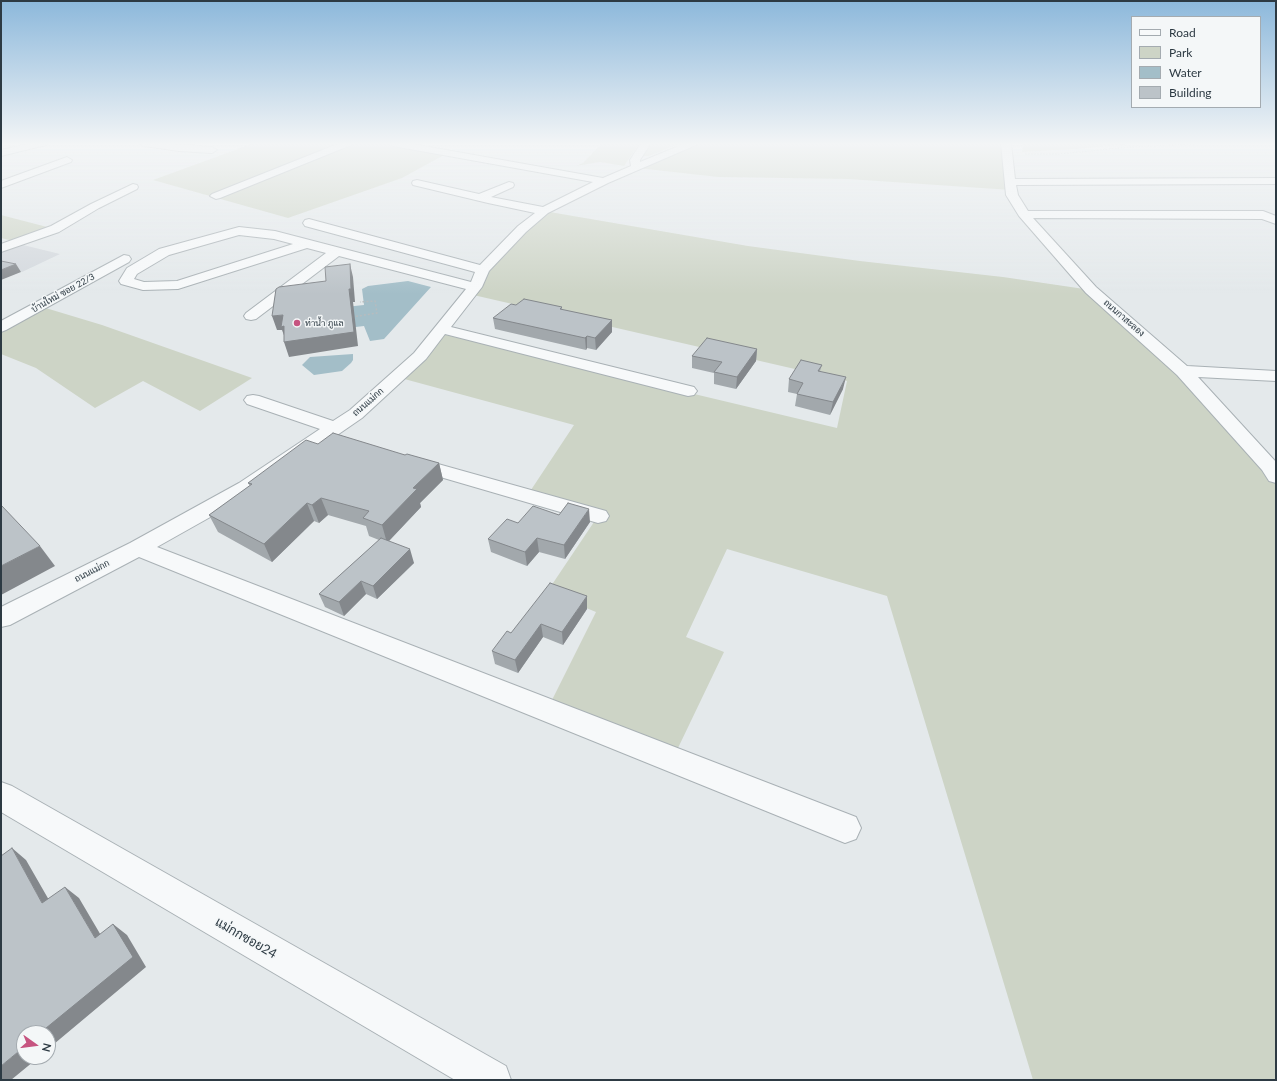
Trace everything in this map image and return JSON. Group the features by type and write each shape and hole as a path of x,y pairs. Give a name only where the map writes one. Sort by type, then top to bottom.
{"street":[{"path":"1,248 55,229 95,206 121,193"},
{"path":"216,196 222,193"},
{"path":"466,193 480,198 544,211"},
{"path":"480,198 490,193"},
{"name":"ถนนแม่กก","path":"1,618 138,548 246,488 333,436 420,356 480,278 522,229 544,211 579,193"},
{"name":"ถนนกาสะลอง","path":"1012,193 1023,214 1091,290 1184,371 1270,468 1276,477"},
{"path":"1023,214 1253,215 1276,220"},
{"path":"281,224 240,231 164,252 132,270 126,281 144,286 178,285 306,244"},
{"path":"304,225 480,278 360,245 304,225"},
{"path":"240,231 275,235 330,250 480,278"},
{"path":"251,316 330,250 360,245"},
{"name":"บ้านใหม่ ซอย 22/3","path":"1,327 124,259"},
{"path":"442,329 688,391"},
{"path":"1184,371 1276,376"},
{"path":"253,400 333,436"},
{"path":"396,458 598,516"},
{"path":"138,548 845,828"},
{"name":"แม่กกซอย24","path":"1,796 492,1080"}],"path":[{"path":"346,317 377,313 375,301 360,302"}],"shaded area":[{"path":"15,243 60,254 22,272 1,266 1,248"}],"green space":[{"path":"201,193 358,193 288,218"},
{"path":"544,211 748,246 860,261 1003,277 1091,290 1147,338 1276,477 1276,1080 1033,1080 887,596 727,549 686,637 724,652 678,748 547,710 596,612 547,592 598,516 527,496 574,425 397,377 438,333 837,428 847,381 469,294"},
{"path":"1,215 51,228 13,241 1,238"},
{"path":"39,306 102,325 252,378 200,411 143,381 95,408 36,368 1,354 1,327"}],"water":[{"path":"408,281 431,287 384,339 370,341 364,326 339,329 336,308 364,305 362,289 368,286"},
{"path":"353,354 353,360 342,371 314,375 302,365 310,357"}],"building":[{"path":"1,261 16,264 1,270"},
{"path":"350,264 351,289 349,289 354,332 284,342 284,326 281,327 283,315 272,316 276,289 279,287 326,281 325,267"},
{"path":"524,299 562,307 560,309 612,320 595,338 587,336 585,338 493,318 511,304 516,305"},
{"path":"707,338 757,349 737,377 714,372 722,362 692,356"},
{"path":"801,360 822,365 818,371 846,377 833,402 797,394 803,383 789,379"},
{"path":"333,433 405,455 407,454 439,463 413,488 417,489 382,525 363,518 369,511 321,498 312,505 307,503 264,544 209,515 252,484 248,483 306,440 318,444"},
{"path":"568,503 589,509 564,545 537,538 525,552 488,539 507,519 518,523 533,506 559,515"},
{"path":"1,505 40,546 1,566"},
{"path":"381,538 410,549 373,586 361,581 339,602 319,594"},
{"path":"550,583 587,596 562,632 541,624 515,660 492,651 507,631 511,633"},
{"path":"12,848 42,903 65,887 95,938 113,924 133,957 50,1025 16,1025 16,1054 1,1066 1,856"}],"place":[{"name":"ท่าน้ำ ภูแล","path":"297,323"}]}
